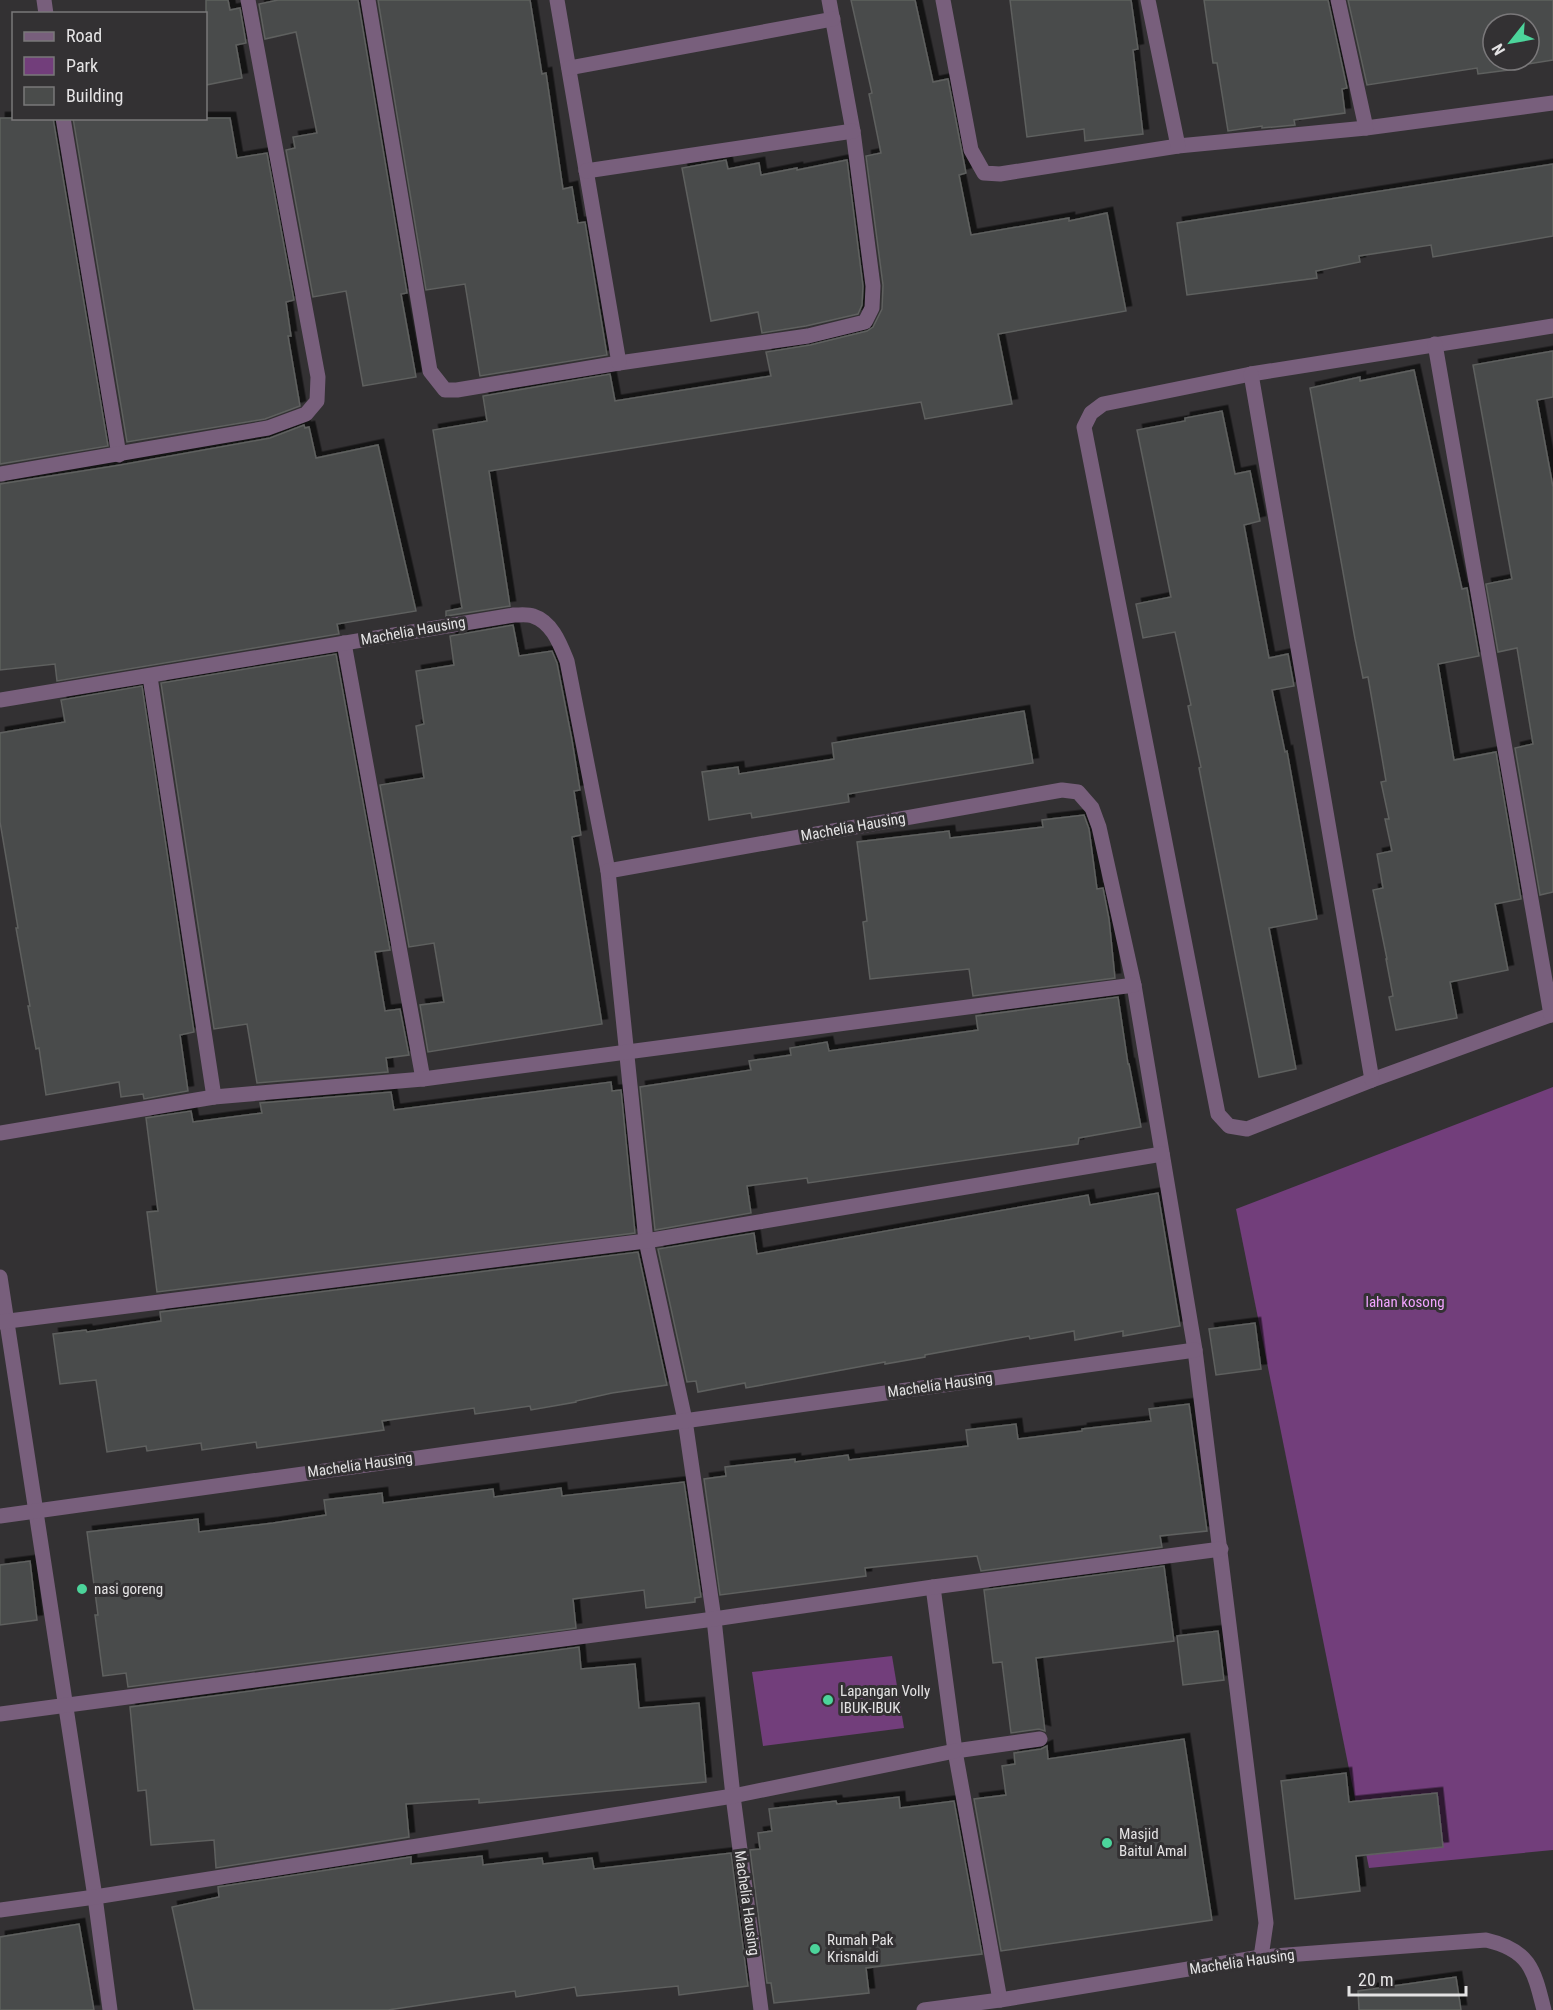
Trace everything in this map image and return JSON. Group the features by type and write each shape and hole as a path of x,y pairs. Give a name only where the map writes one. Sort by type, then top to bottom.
{"street":[{"path":"0,474 268,428 306,414 317,401 318,377 248,0"},
{"path":"368,0 430,371 445,390 808,336 865,322 872,308 873,286 853,130 829,0"},
{"path":"557,0 619,363"},
{"path":"943,0 971,150 984,173 1000,174 1178,146 1366,128 1553,103"},
{"path":"1148,0 1178,146"},
{"path":"1338,0 1366,128"},
{"path":"569,68 833,19"},
{"path":"63,120 119,455"},
{"path":"586,171 853,130"},
{"path":"1435,344 1552,1014 1247,1129 1229,1126 1218,1114 1084,428 1090,413 1103,404 1251,374 1435,344 1553,326"},
{"path":"1251,374 1372,1080"},
{"name":"Machelia Hausing","path":"0,700 514,615 533,616 548,626 557,638 567,661 608,871 646,1240 685,1420 714,1619 733,1796 761,2010"},
{"name":"Machelia Hausing","path":"344,643 423,1079"},
{"path":"150,677 214,1097"},
{"name":"Machelia Hausing","path":"608,871 1062,790 1078,792 1092,808 1099,827 1134,985"},
{"path":"0,1133 214,1097 423,1079 1134,985 1196,1350 1266,1923 1261,1957"},
{"path":"3,1322 646,1240 1162,1154"},
{"path":"0,1277 3,1322 36,1511 110,2010"},
{"name":"Machelia Hausing","path":"0,1516 1196,1350"},
{"path":"0,1714 1221,1549"},
{"path":"933,1587 955,1751 1000,2000"},
{"path":"0,1910 733,1796 955,1751 1041,1739"},
{"name":"Machelia Hausing","path":"924,2010 1000,2000 1261,1957 1486,1940 1507,1945 1528,1961 1537,1981 1544,2010"}],"green space":[{"name":"lahan kosong","path":"1553,1087 1553,1850 1369,1868 1236,1209"},
{"name":"Lapangan Volly IBUK-IBUK","path":"892,1656 904,1728 763,1746 752,1672"}],"building":[{"path":"206,0 228,0 230,10 240,8 246,43 236,45 242,78 207,85"},
{"path":"278,0 358,0 407,293 401,294 416,377 363,386 346,291 313,297 286,150 295,148 293,137 317,133 296,32 265,39 259,4"},
{"path":"378,0 530,0 542,74 546,73 563,189 572,187 578,223 585,222 607,355 480,376 465,284 426,290"},
{"path":"851,0 915,0 933,82 948,79 966,173 959,175 971,235 1069,218 1069,221 1107,213 1126,311 998,334 1012,404 925,419 921,402 489,471 510,606 446,616 446,611 462,608 433,430 487,421 483,396 610,374 615,401 771,376 766,352 810,345 867,331 873,327 882,309 883,285 866,156 881,153 869,94 872,93"},
{"path":"1010,0 1131,0 1138,49 1133,50 1143,134 1085,141 1084,129 1027,137"},
{"path":"1204,0 1328,0 1347,88 1342,89 1345,113 1294,120 1295,125 1262,128 1262,126 1228,131 1217,63 1213,63"},
{"path":"1348,0 1553,0 1553,60 1541,62 1541,12 1481,12 1481,72 1493,72 1478,74 1477,68 1367,85"},
{"path":"0,118 53,120 108,446 0,464"},
{"path":"230,118 237,158 267,153 294,300 286,302 291,336 288,336 300,406 265,419 127,442 73,120"},
{"path":"726,160 728,169 759,163 761,175 847,160 863,286 862,305 858,314 762,333 758,312 711,321 682,168"},
{"path":"1553,164 1553,236 1433,257 1431,245 1359,256 1360,262 1316,271 1317,278 1187,295 1177,223"},
{"path":"1553,351 1553,397 1537,400 1553,487 1553,892 1540,895 1515,748 1533,744 1517,648 1498,652 1486,584 1512,579 1473,365"},
{"path":"1414,370 1462,589 1467,588 1479,656 1438,664 1454,760 1496,752 1521,899 1495,904 1508,970 1450,982 1457,1018 1396,1030 1389,997 1393,996 1387,959 1373,890 1383,888 1377,854 1392,851 1385,819 1389,819 1381,782 1386,781 1368,677 1363,678 1355,639 1310,388 1360,377 1360,381"},
{"path":"1222,411 1235,474 1250,471 1260,521 1244,525 1269,658 1288,654 1294,686 1272,690 1285,752 1287,751 1317,919 1269,928 1296,1069 1259,1077 1199,768 1201,767 1188,706 1191,705 1175,632 1143,638 1136,604 1171,597 1137,430"},
{"path":"304,425 305,428 309,427 316,458 378,445 416,611 337,624 339,634 57,681 55,664 0,670 0,484 270,438"},
{"path":"513,625 519,656 552,651 557,663 580,790 574,791 581,835 572,837 602,1024 428,1052 420,1005 444,1002 434,943 409,947 380,785 424,778 416,726 424,724 416,671 454,665 450,636"},
{"path":"336,654 390,950 375,952 385,1011 400,1009 409,1055 386,1058 388,1072 257,1083 247,1024 214,1029 161,683"},
{"path":"142,686 194,1032 180,1035 188,1091 144,1099 143,1094 121,1097 119,1082 46,1095 39,1048 36,1049 28,1006 30,1006 0,822 0,733 65,722 61,700"},
{"path":"1024,711 1033,763 848,794 849,802 752,818 751,813 709,820 702,772 738,767 739,774 834,759 832,743"},
{"path":"1084,815 1089,829 1097,889 1103,888 1109,919 1115,978 973,996 969,969 870,979 863,922 867,921 857,842 949,831 950,838 1043,827 1042,820"},
{"path":"1118,997 1128,1064 1141,1127 1079,1138 1078,1144 808,1183 807,1178 747,1186 751,1213 655,1230 640,1087 751,1070 749,1061 791,1055 790,1048 827,1042 829,1051 978,1030 976,1016"},
{"path":"611,1082 612,1091 621,1090 635,1233 157,1292 147,1212 158,1211 146,1118 191,1111 193,1122 262,1113 260,1103 391,1092 394,1110"},
{"path":"1158,1193 1180,1326 1123,1336 1123,1331 1075,1340 1074,1331 1030,1339 1029,1336 925,1355 925,1357 885,1364 885,1362 746,1388 745,1383 698,1392 696,1381 687,1382 658,1249 754,1233 757,1254 1088,1195 1090,1205"},
{"path":"638,1252 667,1385 612,1393 531,1410 530,1406 475,1414 474,1408 382,1421 384,1430 257,1448 256,1442 202,1450 201,1443 147,1451 146,1446 107,1452 96,1380 60,1384 53,1334 86,1330 87,1332 161,1321 160,1312"},
{"path":"1255,1323 1261,1369 1216,1375 1209,1329"},
{"path":"1189,1404 1207,1531 1160,1536 1162,1547 981,1571 977,1556 865,1568 866,1576 720,1595 704,1479 726,1476 725,1467 795,1459 795,1462 848,1455 849,1460 968,1446 966,1430 1016,1424 1018,1439 1082,1431 1082,1429 1151,1421 1149,1409"},
{"path":"684,1482 701,1597 695,1598 695,1602 646,1608 644,1590 573,1599 576,1628 128,1687 126,1673 103,1676 87,1532 198,1519 199,1532 273,1523 326,1515 324,1500 382,1493 383,1503 493,1489 494,1497 561,1488 562,1496"},
{"path":"30,1561 37,1620 0,1625 0,1565"},
{"path":"1164,1566 1174,1641 1036,1658 1045,1731 1039,1729 1011,1733 1002,1662 993,1663 984,1590"},
{"path":"1218,1631 1224,1680 1183,1685 1177,1636"},
{"path":"579,1647 581,1669 635,1664 639,1708 699,1703 706,1782 479,1803 479,1799 406,1804 409,1837 216,1868 214,1840 151,1845 146,1790 138,1791 130,1707"},
{"name":"Masjid Baitul Amal","path":"1184,1739 1212,1920 1001,1951 974,1799 1006,1795 1002,1766 1015,1764 1014,1753 1047,1746 1048,1759"},
{"path":"1346,1773 1349,1802 1437,1793 1443,1847 1356,1856 1360,1891 1295,1899 1281,1781"},
{"path":"899,1797 900,1808 954,1801 982,1954 866,1968 869,1993 774,2003 771,1983 767,1983 750,1850 760,1849 758,1833 772,1831 769,1809 836,1801 837,1804"},
{"path":"731,1853 748,1986 679,1995 678,1986 577,1996 575,1987 516,1997 515,1991 388,2010 194,2010 172,1907 219,1897 218,1887 411,1857 411,1864 482,1856 483,1865 542,1858 543,1864 592,1858 594,1869"},
{"path":"79,1924 94,2010 0,2010 0,1937"},
{"path":"1456,1977 1461,2010 1359,2010 1358,1991"}],"place":[{"name":"nasi goreng","path":"82,1589"},
{"name":"Lapangan Volly IBUK-IBUK","path":"828,1700"},
{"name":"Masjid Baitul Amal","path":"1107,1843"},
{"name":"Rumah Pak Krisnaldi","path":"815,1949"}]}
